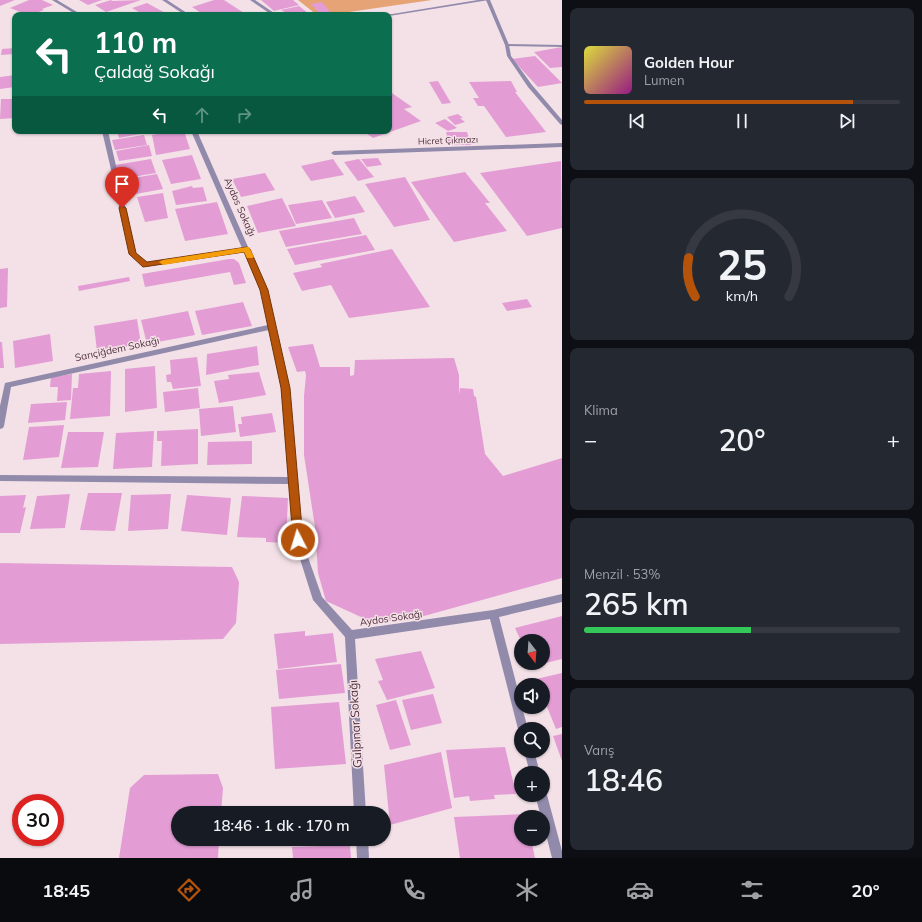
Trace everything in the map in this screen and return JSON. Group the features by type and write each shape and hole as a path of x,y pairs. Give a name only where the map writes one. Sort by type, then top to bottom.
{"street":[{"path":"54,0 75,12"},
{"path":"164,0 183,12"},
{"path":"252,0 270,12"},
{"path":"392,14 488,0 507,45 509,56 517,69 562,123"},
{"path":"507,45 562,46"},
{"path":"106,134 133,254 145,265 247,249"},
{"name":"Aydos Sokağı","path":"195,134 264,290 286,388 298,540 318,600 350,635 492,614 562,598"},
{"name":"Hicret Çıkmazı","path":"334,153 562,145"},
{"name":"Sarıçiğdem Sokağı","path":"0,426 8,384 272,327"},
{"path":"0,478 293,481"},
{"path":"492,614 521,722"},
{"name":"Gülpınar Sokağı","path":"350,635 360,806"},
{"path":"543,802 558,858"},
{"path":"362,846 363,858"}],"shaded area":[{"path":"298,0 432,0 349,12 313,12"}],"building":[{"path":"0,0 15,0 0,6"},
{"path":"29,0 42,0 53,5 38,12 20,12 10,8"},
{"path":"79,0 102,0 88,5"},
{"path":"111,0 141,0 106,12 95,5"},
{"path":"214,0 224,0 242,12 200,12 192,7"},
{"path":"261,0 293,0 299,5 274,11"},
{"path":"322,2 330,12 318,12 311,4"},
{"path":"147,3 164,12 139,12 132,8"},
{"path":"299,6 307,12 285,12 281,10"},
{"path":"562,47 562,67 550,68 534,52"},
{"path":"12,48 12,54 1,55 2,49"},
{"path":"535,56 562,83 538,87 512,59"},
{"path":"12,75 12,87 0,89 0,77"},
{"path":"438,81 451,103 442,104 429,82"},
{"path":"511,81 517,92 515,92 546,132 506,137 484,106 478,106 473,98 479,98 469,82"},
{"path":"392,93 412,107 404,109 421,121 392,131"},
{"path":"1,99 12,99 12,118 0,119"},
{"path":"458,114 465,122 455,125 447,117"},
{"path":"445,119 457,128 448,131 435,123"},
{"path":"446,132 467,132 471,145 449,145"},
{"path":"118,134 140,134 119,138"},
{"path":"185,134 190,149 156,155 152,135"},
{"path":"367,134 384,134 373,138"},
{"path":"144,135 147,145 115,150 112,140"},
{"path":"149,145 152,156 119,161 116,151"},
{"path":"192,155 201,179 171,184 162,160"},
{"path":"378,158 382,165 367,167 361,159"},
{"path":"151,159 156,173 120,179 115,165"},
{"path":"333,159 344,175 311,181 301,166"},
{"path":"359,159 374,177 358,181 344,162"},
{"path":"561,161 562,228 527,236 480,173"},
{"path":"465,172 490,203 485,203 507,231 454,242 411,182"},
{"path":"265,173 275,190 241,197 232,179"},
{"path":"157,174 163,189 125,196 121,180"},
{"path":"405,177 430,220 394,227 365,184"},
{"path":"192,186 193,188 203,187 207,201 176,205 172,191"},
{"path":"163,193 168,218 145,222 137,197"},
{"path":"355,196 365,212 335,218 326,202"},
{"path":"282,198 296,226 258,233 247,206"},
{"path":"322,200 332,218 296,224 288,205"},
{"path":"217,202 228,234 185,241 175,209"},
{"path":"354,218 362,234 286,247 279,231"},
{"path":"366,235 375,250 295,265 287,249"},
{"path":"392,249 430,307 349,318 331,285 302,291 293,273 322,267 320,264"},
{"path":"234,259 239,263 246,283 234,285 230,272 145,287 142,274"},
{"path":"8,268 7,307 0,308 0,269"},
{"path":"129,277 130,281 79,291 78,286"},
{"path":"527,299 532,307 507,311 502,303"},
{"path":"243,302 252,326 202,335 195,311"},
{"path":"188,311 195,335 147,344 141,320"},
{"path":"137,319 141,344 97,351 94,326"},
{"path":"50,334 53,361 15,368 13,341"},
{"path":"0,342 2,342 4,368 0,368"},
{"path":"313,344 320,367 350,367 350,376 354,375 355,360 454,358 459,375 459,395 460,388 473,389 474,396 476,397 485,454 503,476 562,458 562,578 424,616 374,623 326,601 318,573 315,527 304,455 304,396 306,375 305,371 297,372 288,347"},
{"path":"257,346 259,365 206,375 207,354"},
{"path":"197,357 201,386 173,389 171,382 167,382 166,375 171,374 170,360"},
{"path":"155,366 157,408 125,412 125,369"},
{"path":"111,371 110,416 70,419 73,388 78,388 79,374"},
{"path":"259,372 266,395 219,403 214,381 229,379 228,375"},
{"path":"72,374 71,400 57,401 58,387 50,387 51,377"},
{"path":"198,388 200,408 165,412 163,392"},
{"path":"67,402 65,420 28,423 31,404"},
{"path":"233,406 236,432 201,436 199,409"},
{"path":"272,413 276,432 240,437 238,424 242,424 241,417"},
{"path":"64,425 59,457 23,460 29,427"},
{"path":"198,429 198,464 161,466 162,441 157,441 157,431"},
{"path":"154,431 152,467 113,469 116,433"},
{"path":"68,432 104,432 98,467 61,468"},
{"path":"252,441 252,464 207,465 208,442"},
{"path":"88,493 122,493 115,531 80,530"},
{"path":"70,494 65,528 30,529 37,496"},
{"path":"171,494 168,529 128,531 131,495"},
{"path":"26,495 23,508 26,507 20,533 0,533 0,496"},
{"path":"187,495 231,498 227,535 181,531"},
{"path":"242,496 288,498 286,543 266,542 266,538 237,537"},
{"path":"0,563 232,567 239,582 236,623 223,639 0,644"},
{"path":"562,616 562,659 550,662 550,634 518,634 515,628"},
{"path":"305,631 305,636 333,633 337,662 278,669 274,634"},
{"path":"421,651 435,688 387,700 378,681 383,680 375,659"},
{"path":"341,664 345,693 279,699 276,670"},
{"path":"562,673 562,727 556,729 550,714 550,678 540,678"},
{"path":"433,694 442,723 411,730 402,700"},
{"path":"396,700 411,745 390,750 376,705"},
{"path":"339,702 346,764 275,769 271,707"},
{"path":"562,734 562,761 553,736"},
{"path":"505,747 514,785 514,794 494,795 495,799 470,801 469,796 454,798 446,750"},
{"path":"441,752 452,808 391,825 391,806 388,806 384,765"},
{"path":"218,774 223,788 222,806 171,806 171,846 219,846 218,858 119,858 130,788 144,775"},
{"path":"514,814 514,846 532,846 535,858 460,858 454,817"},
{"path":"350,846 351,858 293,858 292,847"}],"slow traffic":[{"path":"163,262 247,249 250,257"}],"route":[{"path":"122,208 133,254 145,265 247,249 264,290 286,388 298,540"}]}
